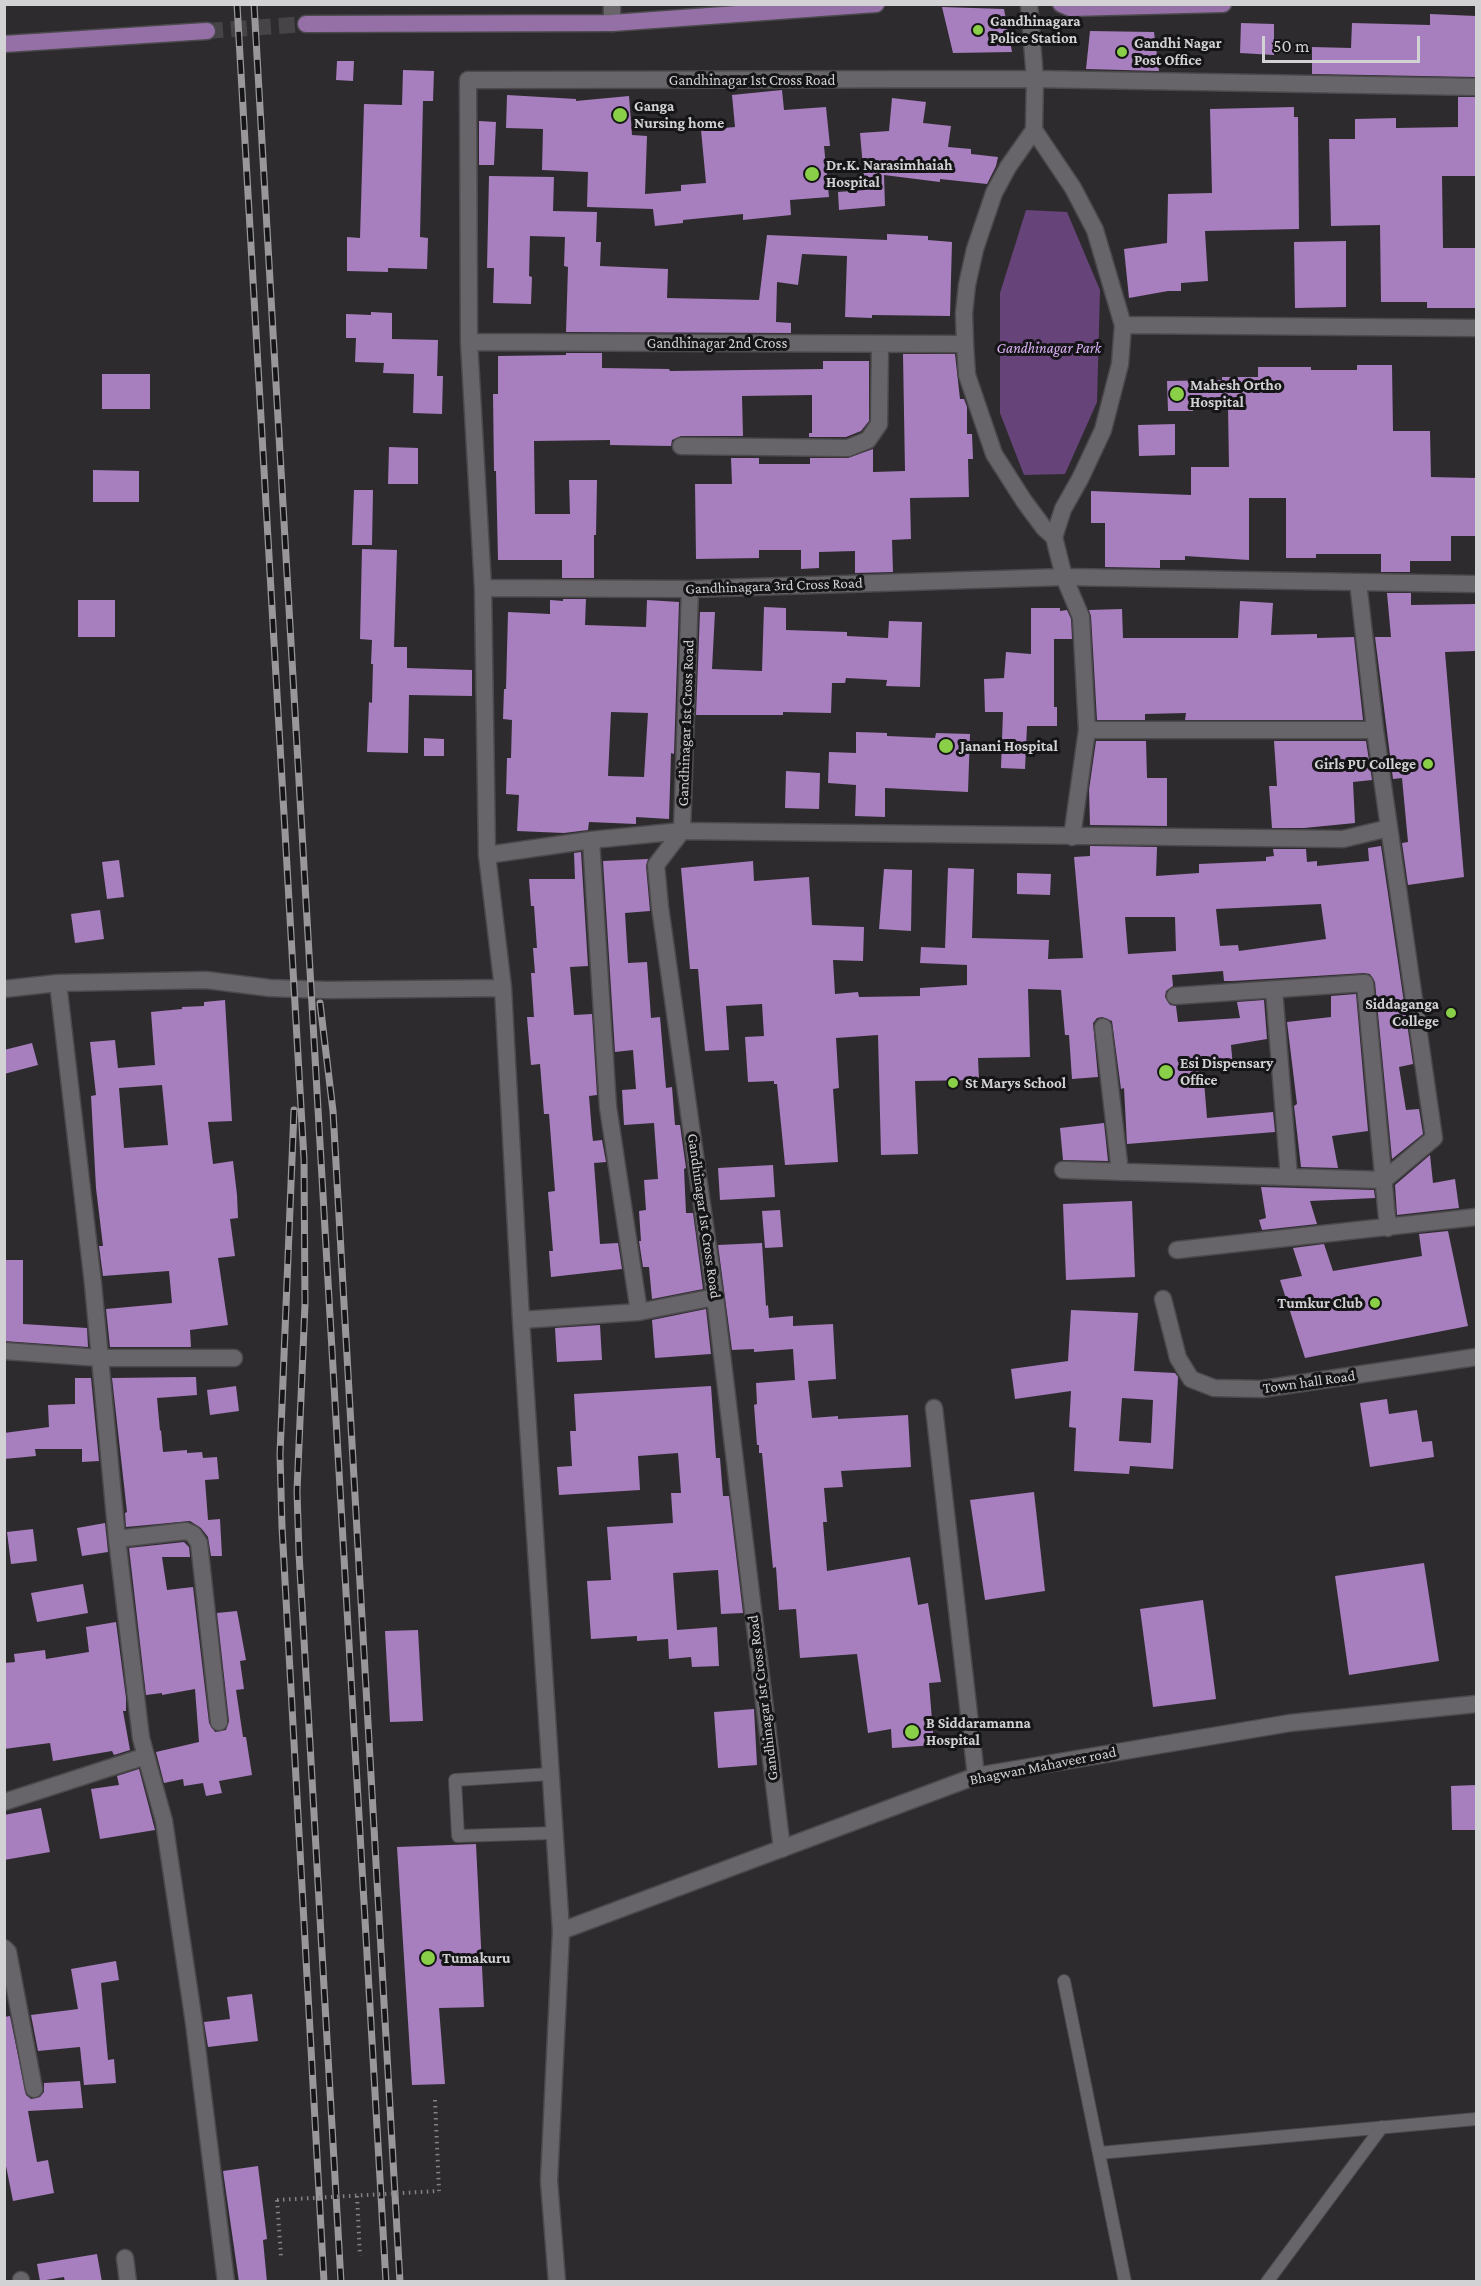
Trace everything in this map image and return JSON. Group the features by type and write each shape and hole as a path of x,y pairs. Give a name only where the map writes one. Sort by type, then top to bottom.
{"main road":[{"path":"306,24 612,23 876,4"},
{"path":"1067,6 1223,4"},
{"path":"4,44 207,31"}],"street":[{"path":"612,4 612,23"},
{"path":"1029,4 1035,79 1034,130 1008,167 994,193 975,249 964,313 965,344 967,375 994,454 1024,501 1044,528 1054,537"},
{"name":"Gandhinagar 1st Cross Road","path":"470,342 468,80 1035,79 1476,87"},
{"path":"1034,130 1072,188 1095,230 1123,325 1120,364 1103,430 1063,509 1054,537 1064,577 1081,617 1087,730 1072,837"},
{"path":"1123,325 1476,328"},
{"path":"470,342 483,588 487,855 502,988 520,1320 561,1931 549,2181 557,2282"},
{"name":"Gandhinagar 2nd Cross","path":"470,342 965,344"},
{"path":"681,446 848,448 868,440 879,424 880,344"},
{"name":"Gandhinagara 3rd Cross Road","path":"483,588 690,590 1064,577 1476,584"},
{"path":"1063,1170 1384,1180 1434,1138 1375,730 1358,582"},
{"name":"Gandhinagar 1st Cross Road","path":"690,590 682,831 657,865 660,907 715,1296 782,1849"},
{"path":"1087,730 1375,730"},
{"path":"487,855 591,840 682,831 1343,839 1389,828"},
{"path":"591,840 608,1107 639,1312"},
{"path":"4,989 58,983 206,980 270,988 327,990 502,988"},
{"path":"58,983 100,1358 117,1539 141,1738 164,1821 194,2023 226,2282"},
{"path":"1175,996 1365,983 1388,1228"},
{"path":"1274,990 1289,1177"},
{"path":"1103,1027 1120,1172"},
{"path":"1177,1250 1476,1217"},
{"path":"520,1320 639,1312 715,1296"},
{"name":"Town hall Road","path":"1163,1299 1178,1358 1191,1379 1214,1388 1262,1389 1476,1357"},
{"path":"4,1351 100,1358 234,1358"},
{"path":"934,1408 976,1776"},
{"path":"117,1539 186,1531 194,1534 199,1543 219,1722"},
{"path":"1446,1707 1476,1691"},
{"name":"Bhagwan Mahaveer road","path":"561,1931 976,1776 1290,1723 1476,1704"},
{"path":"4,1802 146,1756"},
{"path":"4,1948 8,1952 34,2089"},
{"path":"125,2258 128,2282"}],"lane":[{"path":"550,1774 455,1780 458,1836 554,1833"},
{"path":"1064,1981 1125,2282"},
{"path":"1099,2154 1476,2119"},
{"path":"1267,2282 1382,2127"}],"path":[{"path":"280,2256 277,2200 439,2191 435,2100"},
{"path":"357,2196 360,2256"}],"green space":[{"name":"Gandhinagar Park","path":"1026,210 1067,212 1100,290 1097,402 1065,474 1024,475 1000,413 1000,293"}],"building":[{"name":"Gandhinagara Police Station","path":"942,7 1004,9 1012,52 953,53"},
{"path":"1430,14 1476,16 1476,77 1312,74 1312,47 1351,48 1352,23 1430,25"},
{"path":"1241,23 1274,24 1274,55 1240,53"},
{"name":"Gandhi Nagar Post Office","path":"1090,31 1154,32 1159,71 1086,69"},
{"path":"337,61 354,61 353,81 336,80"},
{"path":"403,70 434,71 433,101 423,101 420,237 428,238 427,269 388,268 388,272 347,271 347,237 360,238 364,104 402,105"},
{"path":"782,90 784,110 826,107 830,146 824,146 829,197 790,200 791,215 743,220 743,214 683,220 683,223 655,226 653,209 587,207 588,172 542,170 543,129 506,128 507,95 576,99 576,101 629,96 632,135 647,136 645,194 681,191 681,185 706,183 701,130 735,127 732,95"},
{"path":"1458,97 1476,97 1476,176 1442,176 1443,248 1476,248 1476,308 1427,308 1427,302 1381,302 1380,225 1331,226 1329,139 1355,139 1355,119 1396,118 1396,128 1458,127"},
{"path":"892,98 926,102 923,123 951,126 948,147 971,149 971,154 998,157 987,184 940,179 940,182 884,175 885,206 839,210 838,192 865,190 860,133 889,131"},
{"path":"1294,107 1294,117 1298,117 1299,229 1205,231 1208,281 1181,283 1181,291 1129,298 1124,249 1167,243 1168,194 1212,193 1210,109"},
{"path":"479,121 496,122 494,165 479,165"},
{"path":"489,176 554,177 553,211 597,212 596,242 601,242 600,266 668,269 667,298 759,300 767,235 887,240 887,234 928,236 928,240 952,242 950,316 845,317 847,256 802,254 798,285 777,282 776,322 791,323 791,333 566,332 568,267 564,266 565,237 530,236 531,304 493,303 494,268 487,268"},
{"path":"1346,241 1346,307 1295,308 1294,242"},
{"path":"371,312 392,313 392,339 438,340 437,376 443,376 442,414 413,413 414,374 383,373 384,363 355,362 356,338 346,338 346,314 371,315"},
{"path":"566,353 602,353 602,368 669,369 670,371 823,369 823,361 869,361 869,421 861,431 846,437 809,437 809,433 812,433 812,395 742,396 743,436 681,436 672,440 671,446 610,445 610,440 534,441 535,514 570,514 569,480 597,480 594,578 562,578 562,560 498,560 493,394 498,394 498,356 566,355"},
{"path":"903,354 955,354 960,399 964,399 967,407 967,434 972,434 973,459 968,459 969,497 910,498 911,539 892,540 893,572 855,573 855,551 819,552 819,568 801,569 801,550 759,550 759,558 696,559 695,484 732,484 731,458 759,458 759,464 810,464 810,458 848,458 873,449 873,472 905,471"},
{"path":"1357,365 1392,365 1393,431 1430,431 1431,477 1476,478 1476,536 1451,536 1451,561 1410,561 1410,572 1381,572 1381,554 1316,554 1316,558 1286,558 1286,498 1249,498 1249,560 1185,556 1185,560 1160,560 1160,568 1105,567 1105,523 1091,523 1091,491 1191,495 1191,467 1229,467 1228,406 1193,407 1193,411 1168,411 1167,381 1258,377 1258,367 1357,370"},
{"path":"102,374 150,374 150,409 102,409"},
{"path":"1175,424 1175,455 1139,456 1138,425"},
{"path":"389,447 418,448 418,484 388,484"},
{"path":"93,470 139,471 139,502 93,502"},
{"path":"354,490 373,490 372,545 352,545"},
{"path":"362,549 397,550 394,647 407,647 407,668 472,670 472,696 409,695 408,753 367,752 373,664 371,664 372,640 360,639"},
{"name":"Girls PU College","path":"1387,593 1411,593 1411,605 1476,604 1476,651 1445,652 1464,877 1408,885 1402,843 1408,842 1402,778 1393,779 1375,637 1391,637"},
{"path":"563,599 586,599 585,625 646,627 647,600 679,602 674,754 671,753 669,819 636,817 636,824 589,822 588,830 564,833 517,831 519,795 506,794 507,758 511,758 512,720 503,719 508,612 550,614 550,600 563,601","holes":["611,712 648,713 644,777 608,776"]},
{"path":"78,600 115,600 115,637 78,637"},
{"path":"1240,601 1273,603 1271,635 1317,634 1317,638 1354,637 1363,720 1185,720 1186,713 1145,714 1145,720 1097,720 1089,610 1122,609 1123,638 1238,638"},
{"path":"764,607 786,608 786,630 847,632 847,636 888,638 889,621 922,622 920,687 886,686 887,680 846,678 845,683 832,683 831,713 696,715 700,612 715,612 712,669 762,671"},
{"path":"1031,608 1060,608 1060,611 1067,610 1071,619 1072,639 1054,639 1054,707 1057,707 1057,726 1027,726 1025,769 1001,768 1003,712 985,712 984,679 1004,678 1006,652 1031,654"},
{"path":"856,732 935,738 936,733 970,734 968,792 885,788 885,817 855,816 856,785 828,783 829,752 856,753"},
{"path":"424,738 444,739 444,756 424,756"},
{"path":"1096,741 1146,741 1147,778 1167,778 1167,826 1090,825 1089,790"},
{"path":"1274,741 1366,741 1372,780 1353,782 1355,823 1304,828 1272,828 1269,786 1277,786"},
{"path":"786,771 820,773 819,809 785,808"},
{"path":"1090,846 1157,847 1156,876 1199,873 1199,864 1266,861 1266,857 1274,856 1273,849 1306,849 1307,862 1317,861 1317,866 1369,861 1368,848 1381,846 1413,1064 1399,1067 1406,1110 1419,1109 1423,1134 1392,1159 1375,982 1370,974 1224,981 1223,971 1172,975 1173,986 1166,991 1165,997 1170,1005 1176,1006 1178,1022 1240,1018 1237,1002 1264,1000 1267,1039 1231,1045 1233,1067 1203,1069 1207,1118 1273,1112 1275,1132 1127,1144 1124,1088 1121,1089 1112,1021 1102,1017 1097,1018 1093,1023 1098,1077 1072,1079 1069,1035 1065,1035 1061,990 1028,989 1030,1057 978,1058 979,1080 915,1081 918,1154 881,1155 878,1035 836,1038 839,1088 833,1089 838,1162 785,1165 777,1084 774,1084 774,1081 748,1082 745,1037 764,1036 762,1004 726,1006 729,1050 705,1051 698,969 690,969 681,868 753,861 754,881 809,877 812,925 864,927 863,961 833,960 835,994 858,992 859,997 920,996 920,988 967,985 967,965 920,963 921,947 945,948 948,868 974,869 972,938 1049,940 1048,959 1083,958 1074,857 1090,856","holes":["1321,904 1326,939 1239,951 1238,945 1220,946 1216,909","1125,917 1175,917 1176,951 1128,954"]},
{"path":"581,852 588,966 570,967 574,1015 592,1014 597,1095 589,1096 592,1133 593,1141 602,1140 606,1162 594,1163 600,1244 618,1243 622,1269 551,1277 549,1251 553,1251 548,1192 555,1191 549,1114 544,1114 540,1064 531,1065 527,1017 534,1017 531,973 535,973 533,948 537,948 534,906 531,906 529,879 575,879 574,853"},
{"path":"648,859 646,866 650,911 625,913 628,963 647,962 651,1018 660,1017 666,1088 672,1087 675,1125 680,1125 686,1168 684,1169 686,1213 693,1213 703,1289 652,1299 649,1267 643,1267 639,1241 641,1241 639,1211 646,1210 644,1180 658,1179 654,1123 624,1125 622,1090 636,1089 633,1050 615,1052 603,861"},
{"path":"119,860 124,897 107,899 102,862"},
{"path":"884,869 912,870 911,931 879,929"},
{"path":"1017,873 1051,874 1050,895 1017,894"},
{"path":"100,910 104,939 75,943 71,914"},
{"path":"1356,994 1368,1131 1332,1136 1338,1168 1301,1167 1294,1106 1297,1104 1287,1022 1331,1017 1331,996"},
{"path":"225,1000 232,1121 208,1122 213,1164 233,1161 237,1195 238,1218 230,1219 235,1256 218,1258 228,1325 190,1330 191,1347 110,1347 106,1309 172,1303 169,1271 103,1276 99,1246 103,1246 96,1188 91,1096 96,1095 90,1042 115,1040 118,1068 155,1065 151,1012 204,1006 204,1002","holes":["162,1085 168,1145 124,1148 119,1088"]},
{"path":"32,1043 38,1065 4,1074 4,1050"},
{"path":"1104,1123 1108,1161 1063,1160 1060,1128"},
{"path":"1430,1155 1433,1183 1455,1179 1459,1208 1397,1215 1395,1185"},
{"path":"773,1165 775,1197 720,1200 718,1168"},
{"path":"1261,1187 1374,1190 1375,1198 1310,1201 1317,1224 1262,1230 1259,1220 1266,1218"},
{"path":"1132,1201 1135,1277 1066,1280 1063,1204"},
{"path":"780,1210 783,1247 765,1248 762,1211"},
{"name":"Tumkur Club","path":"1448,1231 1468,1326 1305,1358 1280,1280 1302,1276 1293,1248 1324,1244 1333,1271 1422,1256 1419,1234"},
{"path":"762,1243 766,1306 768,1305 769,1318 793,1316 793,1326 833,1324 836,1379 808,1381 812,1418 838,1416 838,1419 908,1415 911,1467 841,1471 843,1487 824,1488 827,1522 823,1522 827,1571 910,1557 918,1605 928,1603 941,1682 929,1683 934,1745 892,1748 891,1729 868,1733 857,1654 800,1658 796,1609 779,1610 776,1567 773,1568 762,1453 759,1453 759,1445 757,1445 754,1405 757,1404 756,1383 795,1380 793,1349 754,1352 754,1349 732,1350 718,1245"},
{"path":"4,1260 23,1260 23,1324 87,1328 88,1347 4,1341"},
{"path":"706,1309 711,1354 655,1358 652,1320"},
{"path":"1071,1310 1138,1313 1134,1371 1175,1373 1178,1377 1173,1469 1130,1466 1129,1474 1074,1471 1076,1428 1069,1427 1071,1391 1015,1399 1011,1369 1068,1361","holes":["1122,1398 1153,1400 1151,1443 1119,1441"]},
{"path":"600,1325 602,1360 557,1362 555,1328"},
{"path":"196,1377 197,1395 157,1398 163,1452 187,1450 187,1453 202,1452 203,1458 217,1457 219,1479 205,1480 208,1520 220,1519 222,1556 211,1556 208,1537 201,1528 190,1521 126,1527 125,1513 127,1512 112,1378"},
{"path":"75,1378 91,1378 99,1461 82,1462 82,1449 35,1449 36,1456 4,1459 4,1433 49,1427 48,1405 75,1404"},
{"path":"236,1386 239,1411 210,1415 207,1390"},
{"path":"711,1386 716,1458 720,1458 723,1496 729,1496 743,1613 721,1614 718,1570 673,1573 677,1630 717,1627 719,1666 692,1667 691,1657 669,1659 668,1639 637,1641 637,1636 591,1639 587,1581 611,1580 607,1527 673,1523 671,1493 681,1493 678,1453 638,1456 640,1490 559,1495 557,1467 572,1466 570,1431 576,1431 574,1394"},
{"path":"1387,1399 1389,1414 1417,1410 1422,1442 1432,1441 1434,1457 1370,1467 1360,1403"},
{"path":"1034,1492 1045,1591 985,1600 970,1500"},
{"path":"105,1523 108,1552 82,1556 77,1528"},
{"path":"33,1529 37,1561 11,1564 7,1532"},
{"path":"184,1542 189,1547 190,1557 162,1557 167,1590 193,1587 209,1723 215,1732 226,1730 229,1721 217,1613 237,1611 246,1660 240,1661 244,1689 236,1690 243,1737 246,1737 252,1775 219,1781 222,1793 206,1796 203,1783 184,1786 183,1779 164,1783 156,1752 199,1742 195,1689 162,1695 162,1693 146,1695 129,1548"},
{"path":"1424,1563 1439,1661 1349,1675 1335,1576"},
{"path":"83,1584 88,1613 37,1622 31,1593"},
{"path":"1203,1600 1216,1699 1153,1707 1140,1609"},
{"path":"116,1622 126,1698 126,1711 123,1711 130,1750 114,1755 112,1751 53,1761 50,1743 4,1749 4,1663 15,1662 14,1654 45,1650 46,1659 89,1652 86,1627"},
{"path":"418,1630 423,1721 390,1722 385,1631"},
{"path":"754,1709 757,1765 718,1768 714,1712"},
{"path":"139,1769 155,1830 100,1839 91,1789 119,1785 117,1776"},
{"path":"1476,1785 1476,1830 1452,1830 1451,1786"},
{"path":"41,1808 50,1852 4,1860 4,1815"},
{"path":"476,1844 484,2007 439,2008 445,2084 412,2085 397,1847"},
{"path":"116,1961 119,1980 101,1983 108,2060 114,2059 116,2083 84,2085 80,2047 38,2051 31,2015 78,2009 71,1969"},
{"path":"252,1994 258,2041 208,2047 204,2022 230,2019 227,1997"},
{"path":"10,2016 26,2095 31,2099 40,2097 44,2092 44,2083 80,2081 83,2108 28,2111 37,2162 48,2160 54,2193 13,2201 4,2156 4,2017"},
{"path":"258,2166 267,2239 263,2240 267,2282 239,2282 223,2171"},
{"path":"97,2254 102,2282 65,2282 64,2277 40,2281 37,2264"}],"tunnel":[{"path":"207,31 306,24"}],"railway":[{"path":"237,4 304,1159 305,1304 297,1491 299,1553 341,2282"},
{"path":"254,4 386,2282"},
{"path":"320,1003 333,1111 400,2282"},
{"path":"294,1110 280,1454 282,1527 324,2282"}],"place":[{"name":"Gandhinagara Police Station","path":"978,30"},
{"name":"Gandhi Nagar Post Office","path":"1122,52"},
{"name":"Ganga Nursing home","path":"620,115"},
{"name":"Dr.K. Narasimhaiah Hospital","path":"812,174"},
{"name":"Mahesh Ortho Hospital","path":"1177,394"},
{"name":"Janani Hospital","path":"946,746"},
{"name":"Girls PU College","path":"1428,764"},
{"name":"Siddaganga College","path":"1451,1013"},
{"name":"Esi Dispensary Office","path":"1166,1072"},
{"name":"St Marys School","path":"953,1083"},
{"name":"Tumkur Club","path":"1375,1303"},
{"name":"B Siddaramanna Hospital","path":"912,1732"},
{"name":"Tumakuru","path":"428,1958"}]}
